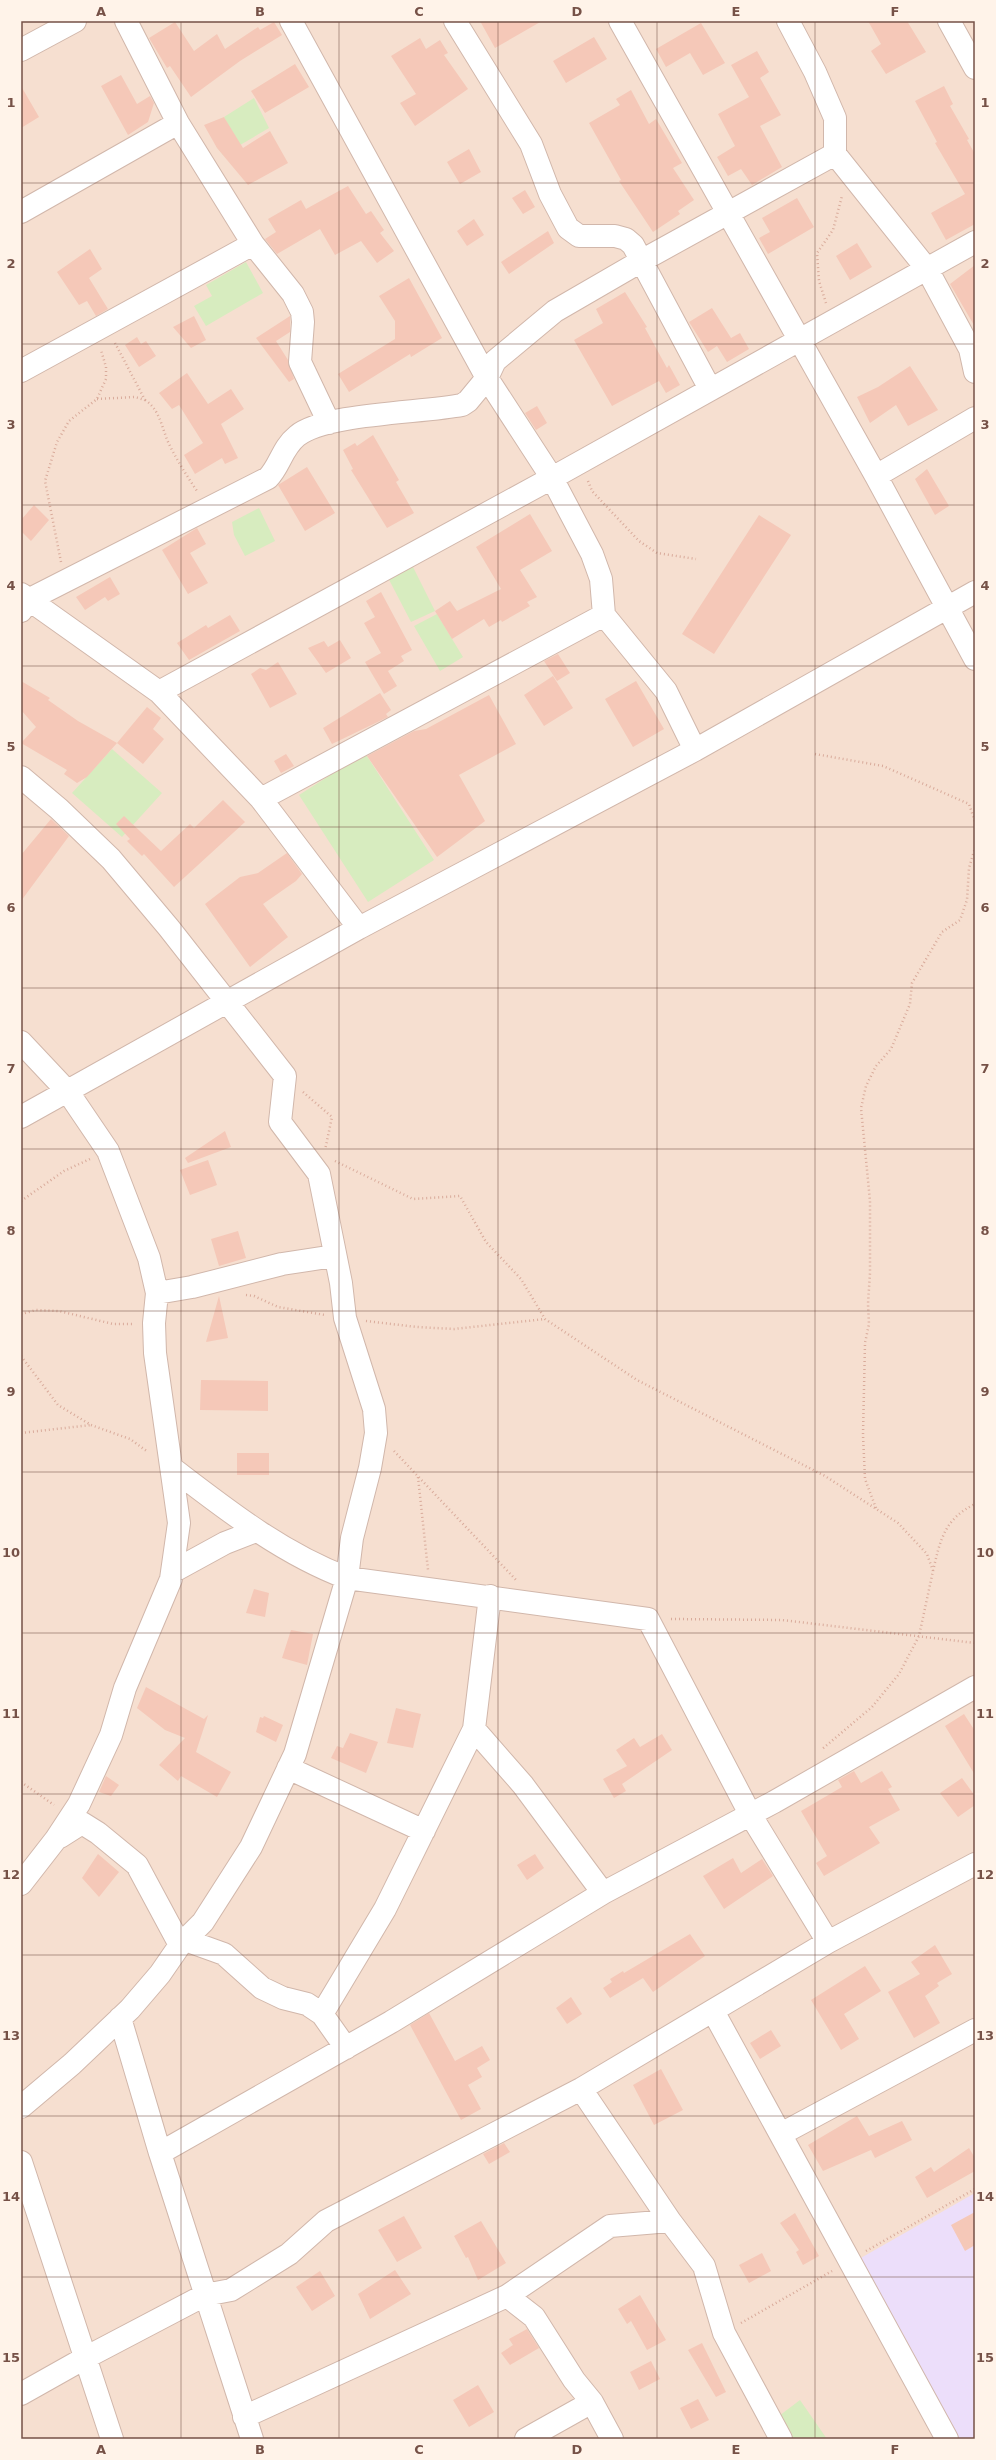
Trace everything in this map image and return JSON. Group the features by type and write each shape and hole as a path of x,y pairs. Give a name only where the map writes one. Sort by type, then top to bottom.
{"street":[{"path":"21,50 75,21"},
{"path":"126,21 178,123 253,244 293,294 302,312 303,333 300,362 329,423"},
{"path":"291,21 487,378 552,478 598,566 604,615 666,691 695,750"},
{"path":"455,21 531,144 550,194 568,228 573,233 588,237 615,236 626,239 643,260 710,389"},
{"path":"620,21 727,214 876,476 975,659"},
{"path":"788,21 815,72 835,118 835,154 927,269 972,349 975,372"},
{"path":"949,21 975,67"},
{"path":"21,212 178,123"},
{"path":"359,928 261,799 159,692 24,602 268,478 290,442 298,435 329,423 462,405 468,401 487,378 495,361 555,311 643,260 835,154"},
{"path":"159,692 552,478 832,320 975,242"},
{"path":"21,371 253,244"},
{"path":"876,476 975,418"},
{"path":"21,1117 227,1004 359,928 695,750 975,592"},
{"path":"261,799 604,615"},
{"path":"21,777 59,809 111,859 169,928 227,1004 285,1076 280,1122 319,1174 334,1256 341,1283 344,1318 368,1389 376,1433 370,1468 352,1538 347,1578 295,1754 251,1847 203,1922 182,1943 160,1974 120,2018 72,2064 21,2107"},
{"path":"21,1042 68,1092 108,1151 149,1258 157,1294 154,1323 155,1354 179,1523 172,1572 149,1635 125,1688 111,1735 71,1816 56,1839 21,1884"},
{"path":"157,1294 192,1287 282,1264 334,1256"},
{"path":"172,1468 256,1531 319,1568 347,1578 490,1596 648,1619 750,1814 828,1942"},
{"path":"172,1572 225,1543 256,1531"},
{"path":"322,2014 385,1909 474,1729 490,1596"},
{"path":"160,2153 346,2048 603,1893 750,1814 975,1687"},
{"path":"474,1729 528,1792 603,1893"},
{"path":"288,1768 424,1831"},
{"path":"56,1839 82,1823 98,1833 137,1865 182,1943 224,1954 262,1988 283,1998 306,2004 322,2014 346,2048"},
{"path":"21,2394 85,2358 206,2295 231,2290 289,2254 326,2221 581,2089 828,1942 975,1864"},
{"path":"713,2011 947,2439"},
{"path":"120,2018 160,2153 252,2439"},
{"path":"781,2134 975,2030"},
{"path":"581,2089 670,2221 704,2266 724,2333 781,2439"},
{"path":"21,2162 112,2439"},
{"path":"244,2417 507,2296 610,2226 670,2221"},
{"path":"507,2296 534,2317 574,2380 592,2402 612,2439"},
{"path":"526,2439 592,2402"}],"path":[{"path":"832,320 819,281 817,252 833,230 842,197 841,191"},
{"path":"66,581 45,481 57,442 69,421 97,399 106,379 106,367 97,329"},
{"path":"97,329 156,413 182,469 208,509"},
{"path":"97,399 135,398 146,400"},
{"path":"584,459 585,472 592,491 639,541 657,553 696,559"},
{"path":"814,754 883,766 920,781 969,804 975,822"},
{"path":"876,1509 865,1479 863,1435 864,1343 869,1324 870,1201 861,1108 866,1086 876,1066 891,1049 910,1004 912,983 942,932 960,920 967,900 969,868 975,848"},
{"path":"285,1076 332,1117 325,1154"},
{"path":"21,1201 64,1171 108,1151"},
{"path":"330,1157 352,1171 413,1199 460,1196 486,1242 521,1279 545,1319 637,1380 825,1476 898,1523 917,1541 927,1554 933,1571"},
{"path":"239,1295 254,1296 278,1307 344,1318 417,1327 454,1329 545,1319"},
{"path":"21,1314 36,1310 59,1311 113,1324 154,1323"},
{"path":"21,1356 58,1405 91,1425 130,1439 172,1468"},
{"path":"21,1433 91,1425"},
{"path":"376,1433 538,1603"},
{"path":"418,1477 430,1588"},
{"path":"820,1752 872,1707 899,1674 919,1636 940,1538 946,1528 967,1508 975,1504"},
{"path":"648,1619 782,1620 975,1643"},
{"path":"21,1782 71,1816"}],"shaded area":[{"path":"21,21 975,21 975,2439 21,2439"},
{"path":"975,2193 975,2439 950,2439 852,2263"}],"green space":[{"path":"254,98 269,128 223,155 216,146 228,139 230,128 224,117"},
{"path":"246,262 263,293 206,326 194,306 212,296 206,285"},
{"path":"259,508 275,541 245,556 234,535 232,522"},
{"path":"408,557 435,611 411,622 384,570"},
{"path":"437,614 463,657 440,671 414,626"},
{"path":"112,749 162,793 122,837 72,793"},
{"path":"365,753 434,860 368,902 299,795"},
{"path":"800,2400 827,2439 786,2439 775,2419"}],"building":[{"path":"480,21 542,21 495,48"},
{"path":"868,21 907,21 926,52 886,74 871,51 881,44"},
{"path":"175,22 194,51 217,34 225,49 258,27 260,30 274,22 282,35 240,61 191,97 170,66 167,68 149,38"},
{"path":"701,23 725,63 703,75 690,53 666,67 656,49"},
{"path":"594,37 607,59 566,83 553,61"},
{"path":"420,38 426,49 440,40 448,53 444,55 468,89 415,126 400,103 416,94 391,56"},
{"path":"757,51 769,72 760,78 781,115 760,126 782,167 752,185 741,169 728,176 717,157 735,146 718,114 749,97 731,65"},
{"path":"295,64 309,87 265,113 251,91"},
{"path":"121,75 137,104 150,96 154,103 148,122 128,135 101,86"},
{"path":"21,86 39,117 21,128"},
{"path":"944,86 953,104 950,106 969,139 967,140 975,154 975,224 946,240 931,213 965,194 935,143 937,142 915,101"},
{"path":"631,90 649,124 656,119 682,163 673,168 694,200 678,211 680,214 653,232 619,181 621,180 589,123 620,105 616,99"},
{"path":"224,117 243,148 270,131 288,163 248,185 217,148 204,125"},
{"path":"469,149 481,172 460,184 447,162"},
{"path":"348,186 366,214 371,211 384,230 380,233 394,251 377,263 361,241 335,255 320,229 277,254 265,239 276,232 268,219 301,200 306,209"},
{"path":"525,190 535,207 523,214 512,198"},
{"path":"797,198 814,227 768,254 759,238 770,232 762,218"},
{"path":"474,219 484,235 467,246 457,231"},
{"path":"548,231 554,243 509,274 501,262"},
{"path":"857,243 872,267 850,280 836,256"},
{"path":"90,249 102,269 89,278 108,309 96,316 87,301 79,305 57,272"},
{"path":"975,265 975,327 950,284"},
{"path":"409,278 442,338 411,357 410,354 349,392 338,374 395,339 395,321 379,296"},
{"path":"625,292 647,327 645,328 667,368 669,365 680,385 666,393 659,381 612,406 574,340 603,323 596,309"},
{"path":"712,308 731,338 740,333 749,349 727,362 717,346 708,352 689,322"},
{"path":"194,316 206,340 191,348 173,327"},
{"path":"290,316 290,332 276,341 288,360 294,379 289,382 256,338"},
{"path":"137,337 141,344 146,341 156,356 139,367 125,345"},
{"path":"910,366 938,410 908,426 896,405 870,423 857,397 878,387"},
{"path":"187,373 208,404 231,389 244,409 221,424 238,458 225,464 222,458 195,474 184,455 203,443 179,405 172,409 159,393"},
{"path":"537,406 547,423 536,430 525,413"},
{"path":"373,435 399,480 396,482 414,513 387,528 351,470 353,469 343,450 355,443 357,446"},
{"path":"307,467 335,513 305,531 278,485"},
{"path":"927,469 949,506 935,515 915,479"},
{"path":"34,505 49,520 31,541 21,531 21,520"},
{"path":"530,514 552,551 520,570 537,597 527,602 530,606 502,622 501,620 489,627 484,619 452,639 435,611 450,601 457,611 501,589 476,547"},
{"path":"759,515 791,535 714,654 682,634"},
{"path":"197,528 206,544 190,553 208,583 188,594 162,550"},
{"path":"110,577 120,594 108,601 105,597 85,610 76,597"},
{"path":"381,592 412,650 401,656 404,661 388,671 397,686 384,694 365,662 381,653 364,623 375,617 366,601"},
{"path":"230,615 240,631 189,660 177,643 206,625 208,628"},
{"path":"340,640 351,658 326,673 308,648 324,641 328,647"},
{"path":"558,654 570,673 557,681 544,661"},
{"path":"278,662 297,694 270,708 251,674 260,668 266,670"},
{"path":"553,676 573,708 544,726 524,695"},
{"path":"21,681 50,698 48,700 78,721 117,743 87,777 77,783 64,774 67,770 21,743 36,727 21,710"},
{"path":"636,681 664,729 633,747 605,699"},
{"path":"380,693 391,710 386,714 388,717 332,744 323,728"},
{"path":"489,695 516,744 459,775 485,821 437,857 367,756 414,731 426,729"},
{"path":"147,707 161,718 153,729 164,739 143,764 117,743"},
{"path":"286,754 294,766 281,773 274,761"},
{"path":"223,800 245,822 174,887 144,854 142,856 127,841 130,839 116,824 124,816 161,851 190,824 194,828"},
{"path":"51,819 69,836 21,901 21,855"},
{"path":"287,853 302,874 296,881 263,904 288,937 250,967 205,904 240,877 258,873"},
{"path":"225,1131 231,1147 188,1163 185,1158"},
{"path":"208,1160 217,1185 190,1195 180,1170"},
{"path":"238,1231 246,1258 219,1266 211,1239"},
{"path":"219,1296 228,1338 206,1342"},
{"path":"201,1380 268,1381 268,1411 200,1410"},
{"path":"237,1453 269,1453 269,1475 237,1475"},
{"path":"254,1589 269,1593 265,1617 246,1613"},
{"path":"291,1630 313,1634 307,1665 282,1658"},
{"path":"146,1687 204,1719 208,1715 196,1752 231,1772 217,1797 181,1776 178,1781 159,1765 185,1738 165,1730 137,1708"},
{"path":"396,1708 421,1714 413,1748 387,1743"},
{"path":"964,1714 975,1731 975,1775 945,1726"},
{"path":"264,1716 283,1725 276,1742 256,1732 260,1717 263,1718"},
{"path":"350,1733 378,1742 366,1773 331,1758 337,1746 343,1748"},
{"path":"662,1734 672,1750 622,1784 626,1791 614,1798 603,1779 627,1766 616,1750 634,1738 640,1747"},
{"path":"854,1771 861,1783 882,1771 892,1787 888,1789 900,1810 869,1827 880,1843 824,1876 816,1863 827,1856 801,1811 842,1787 838,1780"},
{"path":"106,1776 119,1785 111,1796 99,1792"},
{"path":"962,1778 975,1796 975,1805 958,1817 940,1793"},
{"path":"98,1854 119,1872 99,1897 82,1878"},
{"path":"535,1854 544,1868 527,1880 517,1865"},
{"path":"733,1858 741,1873 762,1859 773,1876 724,1909 703,1876"},
{"path":"690,1934 705,1956 653,1992 643,1978 610,1998 603,1988 612,1982 610,1979 623,1971 624,1973"},
{"path":"935,1945 952,1974 937,1983 939,1986 925,1996 940,2023 914,2038 888,1992 920,1974 911,1962"},
{"path":"865,1966 881,1991 844,2014 859,2039 841,2050 811,2000"},
{"path":"571,1997 582,2014 567,2024 556,2008"},
{"path":"429,2013 455,2061 482,2046 490,2060 477,2068 482,2077 468,2085 481,2109 461,2120 410,2025"},
{"path":"771,2030 781,2046 760,2059 750,2043"},
{"path":"661,2069 683,2110 654,2125 633,2085"},
{"path":"857,2116 869,2136 902,2121 912,2140 875,2158 871,2150 823,2171 808,2145"},
{"path":"504,2143 510,2152 489,2164 483,2154"},
{"path":"969,2148 975,2158 975,2171 927,2198 915,2177 931,2167 934,2172"},
{"path":"975,2212 975,2245 965,2251 951,2225"},
{"path":"795,2213 819,2256 803,2265 796,2252 799,2250 780,2223"},
{"path":"404,2216 422,2248 397,2262 378,2230"},
{"path":"481,2221 506,2263 478,2280 468,2257 466,2258 454,2236"},
{"path":"762,2253 771,2271 749,2283 739,2265"},
{"path":"395,2270 411,2294 370,2319 358,2294"},
{"path":"320,2271 335,2296 312,2311 296,2287"},
{"path":"640,2295 666,2340 647,2350 631,2321 627,2324 618,2309"},
{"path":"527,2329 539,2348 510,2365 501,2353 513,2345 509,2339"},
{"path":"702,2343 726,2392 716,2397 688,2350"},
{"path":"651,2361 660,2379 639,2390 630,2372"},
{"path":"478,2385 494,2412 469,2427 453,2400"},
{"path":"698,2399 709,2420 691,2429 680,2408"}]}
